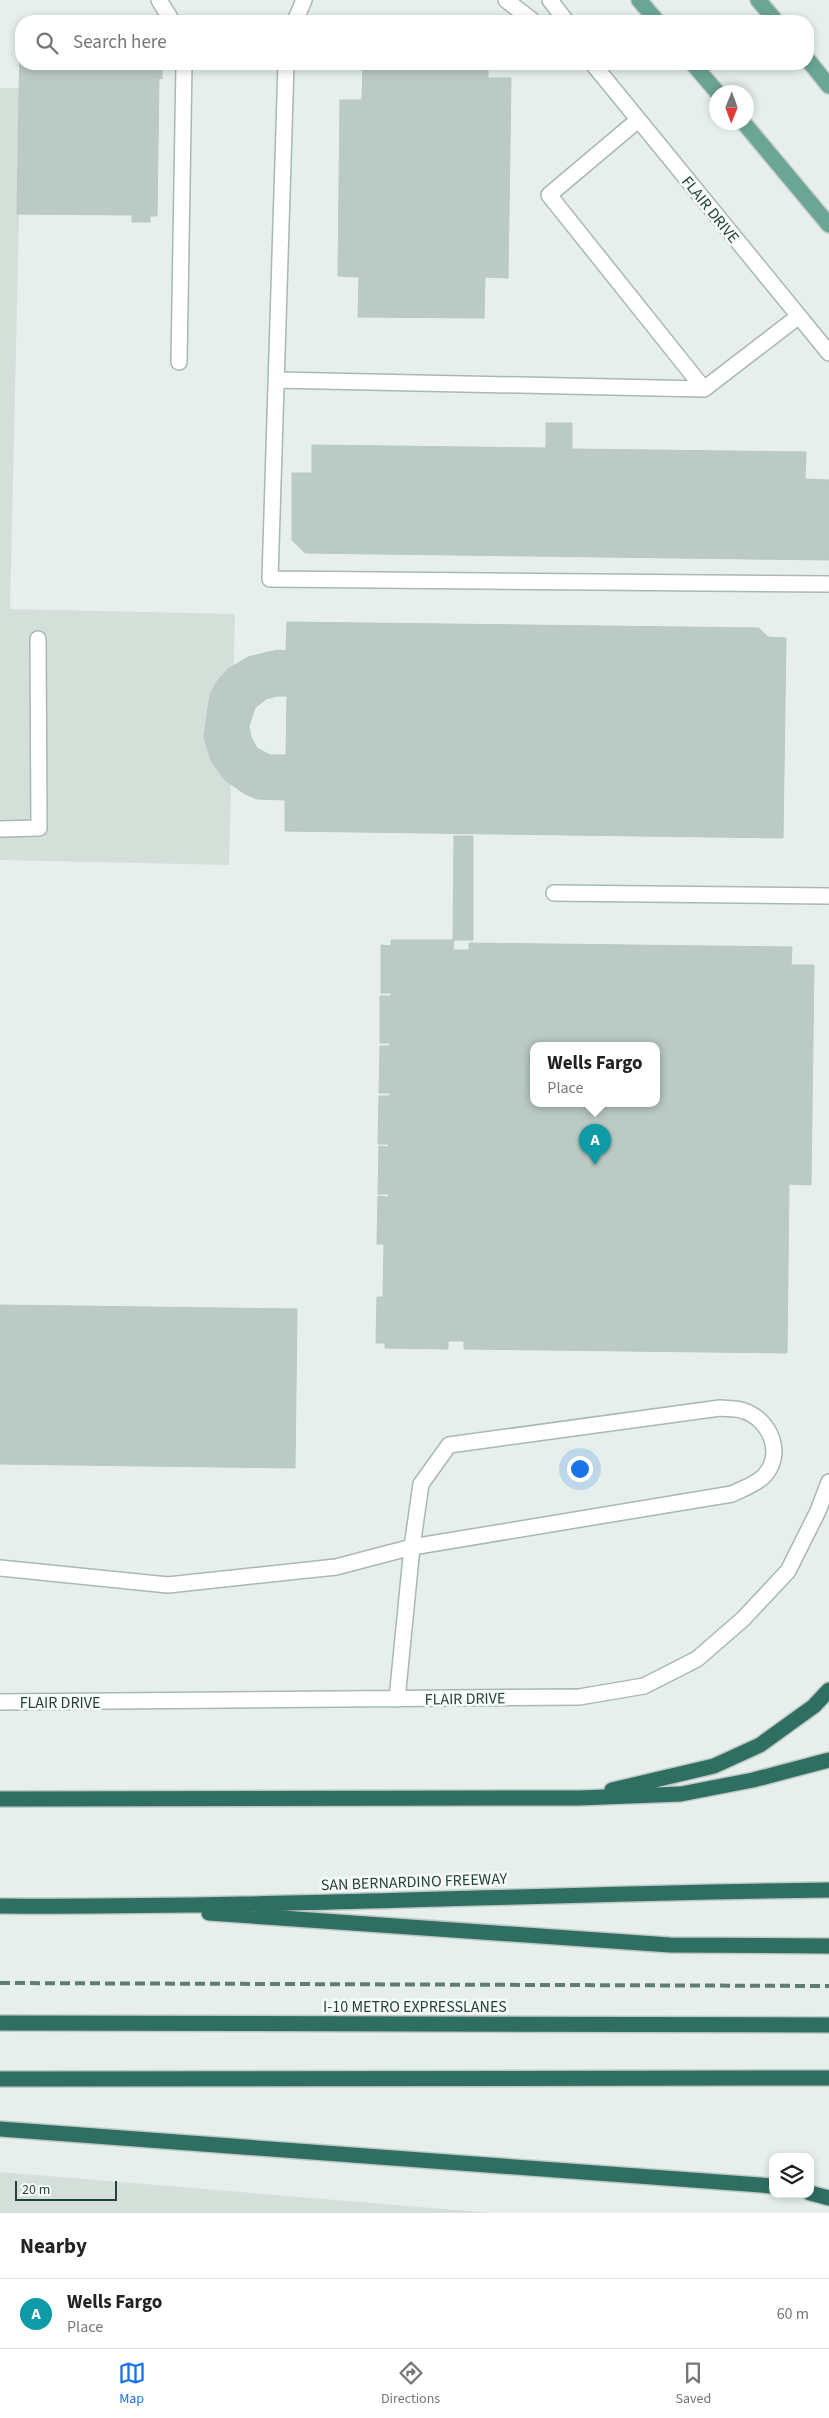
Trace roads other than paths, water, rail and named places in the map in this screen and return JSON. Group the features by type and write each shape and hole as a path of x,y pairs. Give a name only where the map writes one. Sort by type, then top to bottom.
{"highway":[{"path":"579,1798 714,1766 760,1745 814,1706 829,1690"},
{"path":"0,1799 579,1798 681,1794 753,1780 829,1760"},
{"name":"SAN BERNARDINO FREEWAY","path":"0,1906 121,1906 673,1892 829,1890"},
{"path":"121,1906 670,1945 829,1946"},
{"name":"I-10 METRO EXPRESSLANES","path":"0,2023 829,2025"},
{"path":"0,2079 829,2078"},
{"path":"0,2129 769,2186"},
{"path":"814,2188 829,2188"},
{"path":"814,2194 829,2198"}],"main road":[{"path":"639,0 652,15"},
{"path":"758,0 771,15"},
{"path":"814,67 829,86"},
{"path":"698,70 711,85"},
{"path":"750,130 829,224"}],"street":[{"path":"159,0 168,15"},
{"path":"298,15 304,0"},
{"path":"506,0 525,15"},
{"path":"550,0 561,15"},
{"path":"179,362 184,70"},
{"path":"286,70 270,579 829,584"},
{"name":"FLAIR DRIVE","path":"598,70 829,353"},
{"path":"638,120 550,195 704,389"},
{"path":"277,380 704,389 799,316"},
{"path":"0,829 39,828 38,639"},
{"path":"554,893 829,896"},
{"path":"0,1568 168,1585 336,1567 412,1547 732,1494 763,1477 773,1460 775,1445 764,1425 744,1411 720,1408 450,1445 421,1484 412,1547 397,1699"},
{"name":"FLAIR DRIVE","path":"0,1702 579,1697 644,1686 697,1659 743,1619 788,1571 818,1511 829,1482"}],"railway":[{"path":"0,1983 829,1986"}],"place":[{"name":"Wells Fargo","path":"595,1165"}]}
